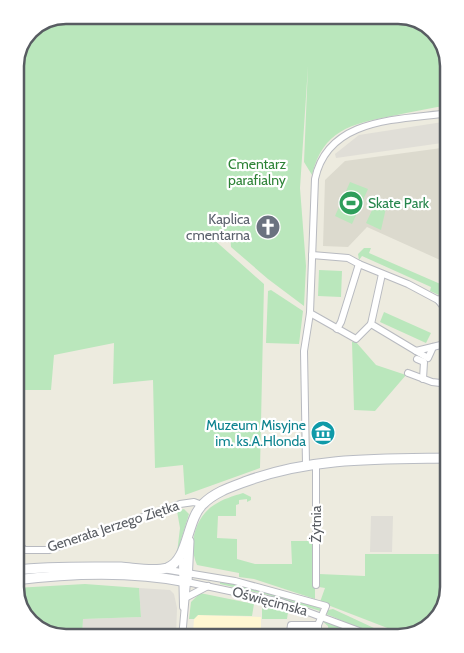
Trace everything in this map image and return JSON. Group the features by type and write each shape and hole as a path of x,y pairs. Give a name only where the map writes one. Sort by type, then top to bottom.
{"main road":[{"path":"202,505 228,488 277,471 311,464 345,460 440,458"},
{"name":"Generała Jerzego Ziętka","path":"188,533 202,505"},
{"path":"161,569 171,566 180,557 188,533"},
{"path":"185,577 188,533"},
{"name":"Oświęcimska","path":"24,569 71,566 161,569"},
{"name":"Oświęcimska","path":"24,580 88,576 185,577"}],"street":[{"path":"311,464 304,351 310,313 315,179 320,162 328,148 344,134 362,126 440,114"},
{"path":"312,255 348,258 440,303"},
{"path":"337,329 341,322 358,264"},
{"path":"310,313 356,339 371,324 382,274"},
{"path":"371,324 416,351 440,346"},
{"path":"417,359 424,362 423,379"},
{"path":"408,373 423,379 440,382"},
{"name":"Żytnia","path":"311,464 316,585"},
{"name":"Generała Jerzego Ziętka","path":"24,550 49,550 188,502 202,505"},
{"path":"180,557 187,597 184,611"},
{"name":"Oświęcimska","path":"161,569 208,585 281,602 355,629"},
{"path":"183,629 185,577"},
{"name":"Oświęcimska","path":"185,577 235,581 326,606 321,616"},
{"path":"187,597 208,585"},
{"path":"318,629 321,616"},
{"path":"290,629 291,625 318,625"}],"shaded area":[{"path":"440,122 440,143 336,158 335,154 359,135"},
{"path":"440,148 440,260 367,227 348,247 323,246 325,180 345,161"},
{"path":"371,516 393,516 392,552 370,552"},
{"path":"139,588 170,590 174,594 177,608 176,629 82,629 83,619 141,617"},
{"path":"198,615 261,617 261,629 193,629 194,619"}],"green space":[{"name":"Cmentarz parafialny","path":"60,24 401,24 412,26 430,38 439,55 440,107 352,126 331,139 323,148 312,175 304,162 308,66 300,188 306,266 304,306 268,279 231,247 230,232 224,234 203,230 264,284 260,468 185,495 183,465 155,468 153,380 113,384 114,343 54,355 51,390 24,390 24,63 28,47 38,34 45,29"},
{"name":"Skate Park","path":"350,182 368,189 352,224 335,216"},
{"path":"375,204 386,208 381,230 366,223"},
{"path":"364,248 371,248 369,253 440,284 440,295 430,291 431,287 362,256 359,260 358,254"},
{"path":"319,270 342,271 341,297 318,296"},
{"path":"271,290 303,311 299,344 266,343 268,291"},
{"path":"384,312 431,333 426,343 380,322"},
{"path":"355,341 376,365 406,375 375,411 354,410 352,342"},
{"path":"243,493 251,497 251,500 247,502 247,499 239,500 239,504 236,505 236,516 218,516 217,538 237,539 237,559 255,564 292,564 291,541 315,541 315,599 254,579 239,577 239,573 197,565 194,557 193,540 202,517 207,510 217,503"},
{"path":"184,509 189,514 177,553 180,528 177,511"},
{"path":"365,554 440,554 440,588 435,608 419,624 409,628 390,629 320,602 325,588 319,587 319,574 365,576"},
{"path":"220,582 270,592 320,608 320,611 268,595 220,584"},
{"path":"85,584 139,588 141,617 83,619 82,629 52,627 42,622 29,608 25,598 24,587"},
{"path":"200,593 254,604 252,616 198,615 194,619 189,619 191,602"},
{"path":"262,606 288,612 287,619 262,619"},
{"path":"333,609 376,629 360,629 326,614 328,610"},
{"path":"322,621 346,629 328,629 328,626"}],"place":[{"name":"Skate Park","path":"351,203"},
{"name":"Kaplica cmentarna","path":"268,227"},
{"name":"Muzeum Misyjne im. ks.A.Hlonda","path":"323,433"}]}
